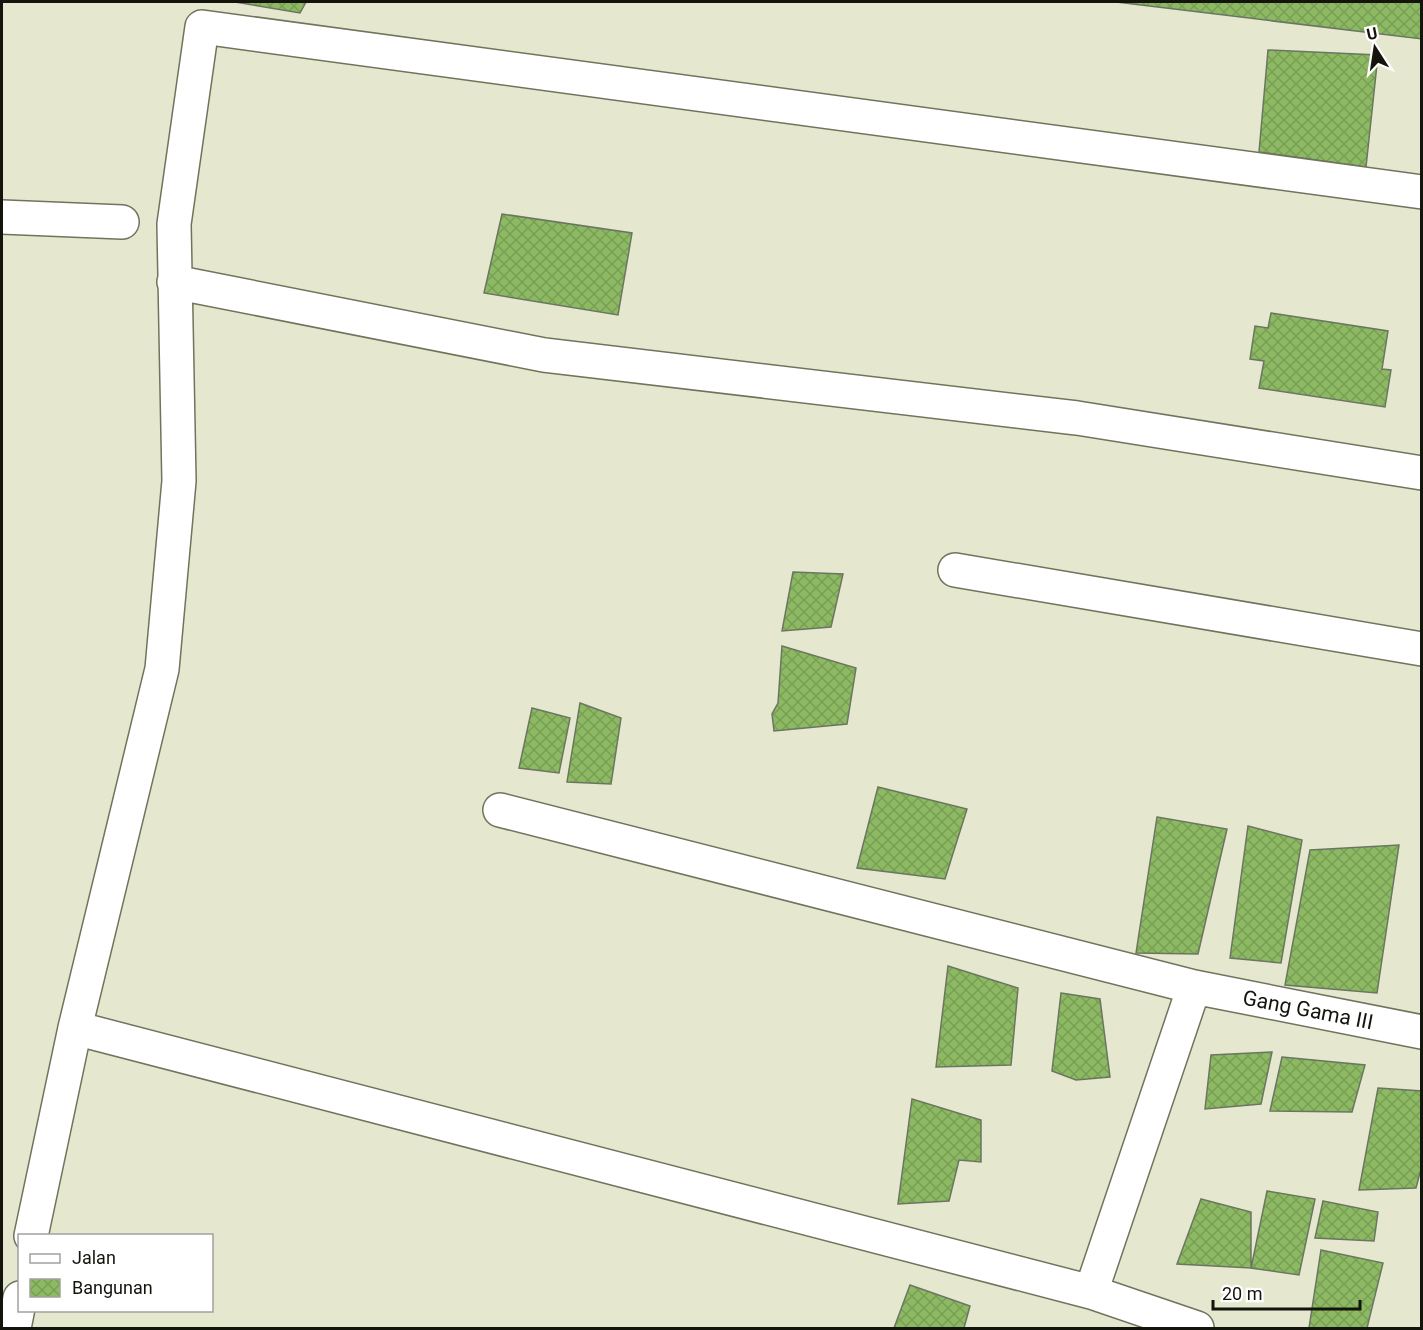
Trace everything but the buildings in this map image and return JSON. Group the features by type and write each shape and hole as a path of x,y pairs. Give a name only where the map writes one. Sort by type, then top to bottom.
{"street":[{"path":"31,1234 75,1028 162,669 179,481 174,224 203,14 1422,192"},
{"path":"2,217 122,222"},
{"path":"174,282 544,355 1077,418 1422,472"},
{"path":"955,570 1422,649"},
{"name":"Gang Gama III","path":"500,810 1194,987 1422,1032"},
{"path":"1091,1292 1194,987"},
{"path":"75,1028 1091,1292 1197,1329"},
{"path":"14,1329 18,1308"}]}
